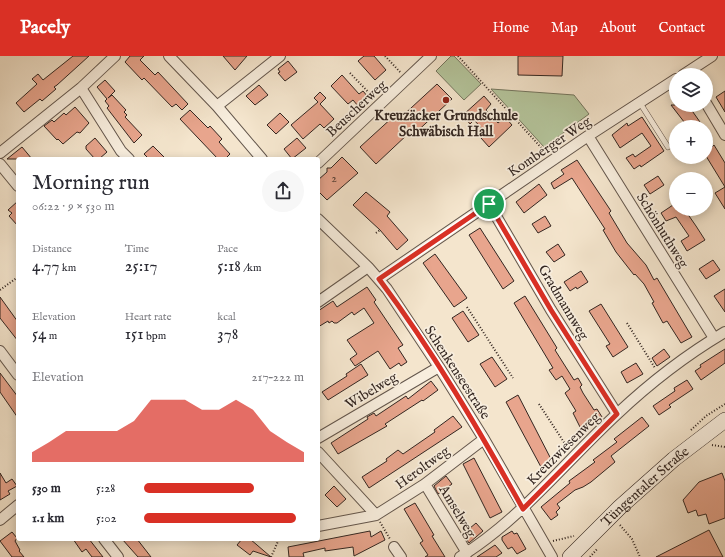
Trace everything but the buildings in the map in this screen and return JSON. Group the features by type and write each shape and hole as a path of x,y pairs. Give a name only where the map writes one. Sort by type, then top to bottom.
{"street":[{"path":"0,153 81,88 116,56"},
{"path":"169,56 217,106 260,157"},
{"path":"217,106 280,56"},
{"name":"Beuscherweg","path":"320,161 431,56"},
{"path":"695,68 712,56"},
{"name":"Komberger Weg","path":"379,279 588,136 669,84"},
{"path":"81,88 126,157"},
{"path":"711,112 725,135"},
{"name":"Schönhuthweg","path":"588,136 714,338"},
{"path":"0,164 16,184"},
{"name":"Gradmannweg","path":"489,204 551,310 617,414"},
{"name":"Schenkenseestraße","path":"320,221 379,279 439,366 484,439 552,557"},
{"path":"320,301 368,267"},
{"name":"Kreuzwiesenweg","path":"464,555 523,509 617,414 660,376 725,332"},
{"path":"0,351 16,372"},
{"name":"Wibelweg","path":"320,437 439,366"},
{"name":"Tüngentaler Straße","path":"570,557 620,507 674,459 725,420"},
{"name":"Heroltweg","path":"376,515 425,484 484,439"},
{"path":"320,454 376,515"},
{"name":"Amselweg","path":"425,484 464,555"},
{"path":"0,520 16,507"},
{"path":"320,526 376,515"},
{"path":"106,541 118,557"},
{"path":"394,547 401,557"}],"lane":[{"path":"640,103 668,147"}],"path":[{"path":"385,56 407,79"},
{"path":"458,56 553,160"},
{"path":"350,73 380,104"},
{"path":"376,234 380,230"},
{"path":"0,290 16,279"},
{"path":"467,307 513,378"},
{"path":"627,323 660,376"},
{"path":"539,404 574,458"},
{"path":"705,444 725,447"},
{"path":"376,515 394,547"},
{"path":"619,524 632,539 640,557"},
{"path":"272,557 278,541"}],"green space":[{"path":"451,56 454,56 481,84 464,100 436,71"},
{"path":"491,89 574,95 589,114 544,147"}],"place":[{"name":"Kreuzäcker Grundschule Schwäbisch Hall","path":"446,100"}],"route":[{"path":"489,204 551,310 617,414 523,509 484,439 439,366 379,279 489,204"}]}
